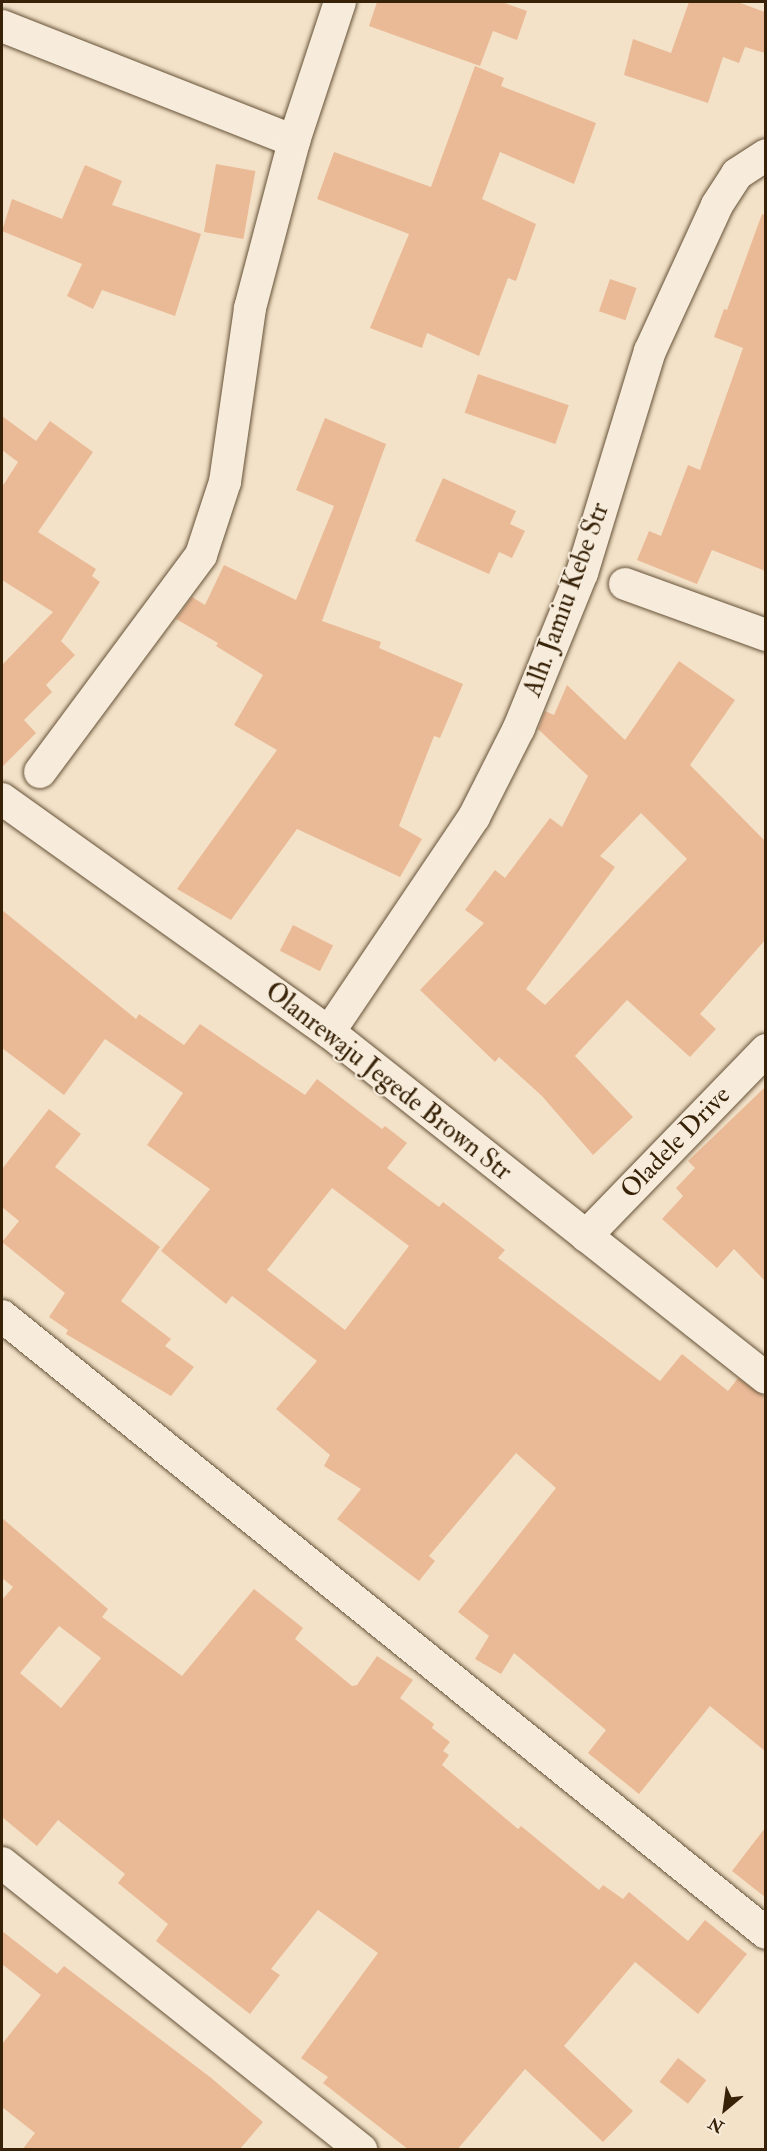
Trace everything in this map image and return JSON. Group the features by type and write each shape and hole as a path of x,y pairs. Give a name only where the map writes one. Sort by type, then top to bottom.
{"street":[{"path":"40,772 201,555 225,482 250,309 294,141 340,2"},
{"path":"2,26 294,141"},
{"name":"Alh. Jamiu Kebe Str","path":"330,1032 474,817 519,728 582,573 650,351 717,205 737,174 765,155"},
{"path":"625,584 765,635"},
{"name":"Olanrewaju Jegede Brown Str","path":"2,799 330,1032 765,1378"},
{"name":"Oladele Drive","path":"586,1236 765,1050"},
{"path":"2,1316 765,1933"},
{"path":"2,1863 361,2150"}],"building":[{"path":"377,2 502,2 527,11 517,40 493,31 480,66 369,26"},
{"path":"689,2 738,2 765,12 765,53 745,47 739,63 723,57 708,103 624,75 633,39 671,53"},
{"path":"475,66 504,78 501,86 596,123 574,184 500,152 482,199 536,224 516,281 508,278 479,356 427,333 422,348 370,328 409,234 317,199 334,152 431,187"},
{"path":"216,164 255,171 243,239 204,232"},
{"path":"85,165 122,181 112,205 201,234 175,316 102,290 93,309 67,296 82,264 2,231 12,199 62,219"},
{"path":"762,214 765,215 765,571 712,550 697,584 637,560 649,531 661,536 688,465 700,470 743,348 714,337 724,309 727,310"},
{"path":"610,279 636,288 625,320 599,311"},
{"path":"478,374 569,405 555,444 465,413"},
{"path":"2,416 36,441 50,421 93,452 38,532 96,569 92,576 100,582 61,641 75,655 46,685 52,692 24,720 36,733 2,767 2,665 53,612 2,580 2,487 18,462 2,450"},
{"path":"325,418 386,444 322,621 381,642 379,648 463,684 440,738 434,736 399,826 422,839 400,877 297,829 231,920 177,889 277,750 234,725 263,675 216,646 218,643 176,619 192,597 205,605 224,565 296,600 334,506 296,490"},
{"path":"443,478 516,511 510,524 525,531 512,558 499,552 489,574 415,541"},
{"path":"679,661 735,700 690,765 765,841 765,940 700,1014 716,1029 690,1057 627,1000 575,1056 633,1117 593,1155 542,1096 499,1057 495,1062 420,990 484,923 465,910 495,870 505,878 550,818 562,827 588,776 538,729 545,711 554,715 567,685 625,740","holes":["641,813 687,859 545,1005 526,989 615,867 600,856"]},
{"path":"2,910 136,1019 139,1014 184,1045 200,1024 305,1095 317,1079 382,1129 385,1126 407,1143 387,1168 439,1207 443,1202 505,1250 498,1258 660,1381 682,1354 728,1391 738,1378 765,1397 765,1751 710,1706 639,1794 588,1753 606,1730 514,1653 501,1674 475,1659 489,1636 458,1612 556,1488 516,1453 429,1556 435,1561 419,1581 337,1519 361,1489 324,1466 330,1455 276,1409 317,1361 232,1296 226,1304 161,1251 210,1189 147,1145 183,1093 105,1039 64,1095 2,1048","holes":["332,1188 409,1246 345,1330 267,1270"]},
{"path":"293,925 333,945 320,971 280,951"},
{"path":"765,1087 765,1281 734,1249 717,1268 662,1219 683,1196 676,1188 695,1168 688,1161"},
{"path":"49,1109 81,1134 55,1167 160,1247 121,1301 171,1339 165,1346 194,1367 171,1396 66,1334 68,1330 49,1317 65,1293 2,1242 19,1221 2,1207 2,1169"},
{"path":"2,1518 108,1609 102,1617 182,1676 254,1589 303,1628 295,1639 352,1686 357,1685 377,1656 413,1680 400,1698 434,1724 432,1728 450,1742 443,1751 449,1755 442,1765 518,1829 521,1826 599,1890 603,1885 623,1899 629,1892 688,1941 705,1920 747,1954 698,2014 635,1962 564,2046 633,2111 603,2142 525,2069 457,2150 409,2150 323,2083 328,2077 301,2058 378,1953 318,1910 271,1969 280,1975 250,2014 156,1941 168,1924 118,1883 125,1874 58,1820 37,1846 2,1817 2,1600 13,1587 2,1578","holes":["59,1626 101,1658 61,1708 20,1673"]},
{"path":"765,1828 765,1897 732,1871"},
{"path":"2,1931 57,1974 64,1966 210,2077 263,2122 239,2150 22,2150 35,2133 2,2107 2,2044 41,1995 2,1964"},
{"path":"678,2058 706,2080 688,2104 660,2082"}]}
